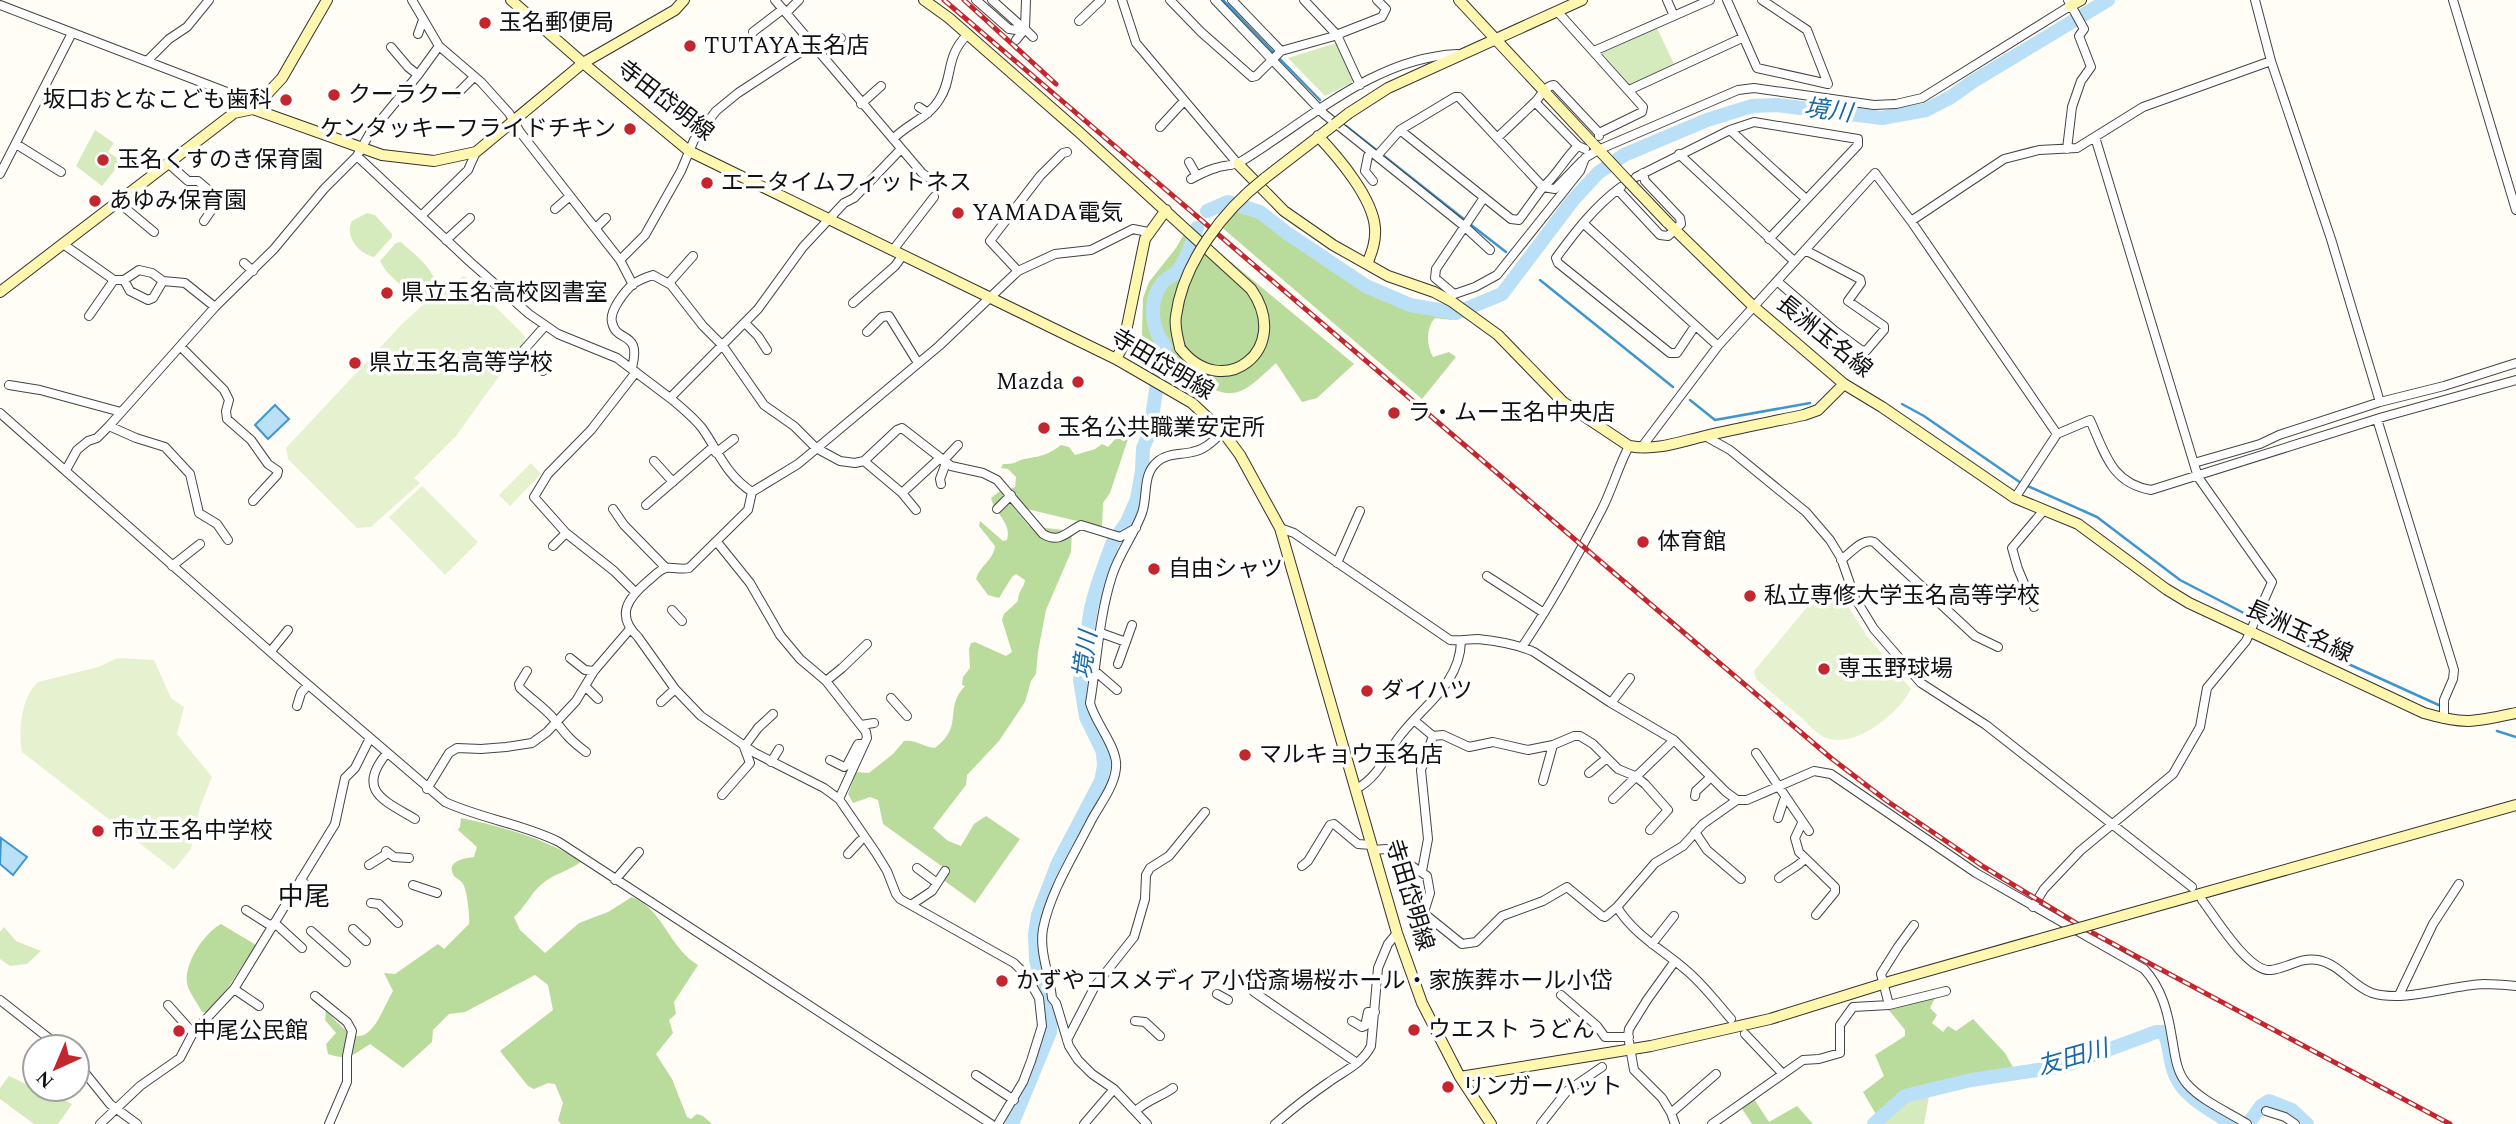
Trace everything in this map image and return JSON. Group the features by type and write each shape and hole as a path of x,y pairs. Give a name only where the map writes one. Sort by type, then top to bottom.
{"main road":[{"path":"0,292 234,113 253,108 282,78 327,0"},
{"name":"寺田岱明線","path":"511,0 689,151 1116,359 1192,403 1223,432 1240,455 1280,528 1397,933 1422,1003 1460,1077 1491,1124"},
{"path":"253,108 359,152 433,160 476,152 583,63 675,10 684,0"},
{"path":"924,0 968,34 1166,210 1197,238 1251,289 1263,313 1266,328 1263,344 1245,364 1222,372 1199,367 1188,359 1180,348 1175,319 1190,272 1207,242 1241,199 1318,136 1388,88 1582,0"},
{"name":"長洲玉名線","path":"1459,0 1543,91 1600,144 1627,180 1671,226 1753,306 1844,384 2015,498 2071,520 2166,589 2250,634 2424,713 2444,719 2478,722 2516,713"},
{"path":"2070,6 2081,0"},
{"path":"1318,136 1367,201 1375,226 1374,246 1367,264"},
{"path":"1238,164 1284,211 1333,245 1388,276 1451,298 1498,335 1563,401 1629,446 1664,447 1804,415 1818,410 1844,384"},
{"path":"1116,359 1123,346 1137,287 1140,256 1148,232 1166,210"},
{"path":"1460,1077 1630,1043 1651,1046 1770,1019 1882,984 2516,805"}],"street":[{"path":"147,61 169,39 187,27 209,0"},
{"path":"412,0 439,46 474,77 515,122 620,260 633,285"},
{"path":"775,0 861,104 929,178"},
{"path":"753,32 799,0"},
{"path":"976,0 1009,29 1024,27"},
{"path":"992,0 1033,37"},
{"path":"1016,40 1024,27 1026,0"},
{"path":"1079,21 1101,0"},
{"path":"1122,0 1136,43 1238,164"},
{"path":"1170,0 1201,32 1252,77 1277,55 1382,17 1385,9 1377,0"},
{"path":"1215,0 1277,55"},
{"path":"1232,0 1320,108 1466,223 1490,250"},
{"path":"1304,0 1337,35 1360,85"},
{"path":"1667,0 1674,16"},
{"path":"1594,51 1710,0"},
{"path":"1727,0 1757,68 1828,84 1807,30 1762,0"},
{"path":"2255,0 2271,61 2331,239 2380,402"},
{"path":"2453,0 2516,210"},
{"path":"0,5 232,94 253,108"},
{"path":"1400,130 1483,199 1511,219 1520,220 1544,187 1583,151 1738,90 1754,88 1874,105 1896,104 1922,98 2070,6 2084,29 2079,36 2091,67 2081,81 2072,107 2067,149"},
{"path":"1557,11 1643,107 1642,112 1600,144"},
{"path":"418,34 423,20"},
{"path":"0,174 72,33"},
{"path":"893,139 907,125 928,113 944,92 955,49 968,34"},
{"path":"620,260 645,235 681,171 694,139 716,111 738,93 814,46 841,38"},
{"path":"1629,90 1742,38"},
{"path":"66,470 77,450 97,438 109,426 215,307 253,271 324,189 338,178 359,152 379,120 439,46"},
{"path":"391,47 418,75"},
{"path":"1189,162 1194,177 1214,168 1238,164 1320,108 1360,85 1429,58 1464,54"},
{"path":"1911,221 2004,159 2039,150 2077,148 2143,107 2271,61"},
{"path":"458,93 474,77"},
{"path":"1497,138 1543,91 1554,85 1600,144"},
{"path":"861,104 881,86"},
{"path":"1373,181 1365,171 1377,153 1400,130 1455,97 1459,97 1544,187 1555,189 1583,151"},
{"path":"1160,127 1184,101"},
{"path":"1535,102 1583,151"},
{"path":"919,107 928,113"},
{"path":"1695,326 1677,353 1670,354 1556,258 1583,223 1627,180 1730,130 1754,122 1858,139 1858,145 1769,239"},
{"path":"1730,130 1806,200"},
{"path":"2033,907 2044,889 2080,852 2173,774 2200,727 2207,688 2250,634 2272,582 2198,477 2095,136"},
{"path":"16,144 61,172"},
{"path":"670,398 758,309 803,247 844,202 854,198 865,188 901,149"},
{"path":"1483,199 1436,269 1435,278 1451,298 1497,275 1580,171 1583,151"},
{"path":"359,152 446,240 501,291 545,326 601,351 634,370 670,398 694,419 714,450 752,492"},
{"path":"421,216 468,170 476,152"},
{"path":"1018,271 990,241 1040,176 1067,152"},
{"path":"1679,154 1794,261"},
{"path":"169,164 188,181 198,181 219,199 204,221"},
{"path":"1641,448 1718,346 1875,173 2057,434"},
{"path":"1627,180 1645,181 1680,218 1681,225 1671,226"},
{"path":"555,209 570,196"},
{"path":"853,303 895,266 898,253 934,197"},
{"path":"118,202 154,232"},
{"path":"446,240 470,218"},
{"path":"596,228 606,218"},
{"path":"1583,223 1718,346"},
{"path":"998,1124 1023,1082 1042,1026 1040,1003 1026,975 1014,964 896,894 887,871 839,799 824,788 771,762 701,716 675,689 649,650 630,629 625,614 626,608 635,592 666,568 689,568 748,510 752,492 788,473 918,363 1018,271 1055,254 1091,250 1133,229 1148,232"},
{"path":"63,244 119,280 130,291 148,300 153,298 163,281"},
{"path":"1777,281 1835,331 1866,351 1884,330 1884,326 1848,301 1861,284 1860,279 1804,250"},
{"path":"668,283 693,256"},
{"path":"244,262 253,271"},
{"path":"89,316 119,280 139,270 152,273 163,281 186,283 215,307"},
{"path":"635,592 614,571 566,533 534,497 548,474 591,430 634,370 635,348 632,342 613,326 611,320 613,312 633,285 653,275 668,283 703,327 723,346 764,405 794,426 816,448 840,461 864,461 902,428 943,461 966,471 987,474 1011,495 1043,534 1051,538 1059,539 1080,525 1121,537 1136,528"},
{"path":"867,332 882,317 889,316 918,363"},
{"path":"745,323 767,350"},
{"path":"543,371 522,352 545,326"},
{"path":"181,347 225,390 229,400 227,419 251,440 268,464 278,471 253,501"},
{"path":"2194,463 2260,444 2278,435 2380,402 2444,386 2516,363"},
{"path":"2015,498 2057,434 2090,420 2110,465 2122,479 2136,488 2151,490 2377,419 2516,380"},
{"path":"9,384 121,412"},
{"path":"0,414 445,802 549,837 991,1124"},
{"path":"2377,419 2454,670 2444,701 2444,719"},
{"path":"109,426 166,447 190,474 199,513 217,524 228,540"},
{"path":"1147,1124 1114,1089 1092,1074 1078,1060 1067,1040 1056,1003 1051,999 1043,954 1043,928 1056,892 1115,771 1115,758 1094,718 1090,703 1104,603 1112,574 1143,509 1147,477 1157,462 1176,453 1194,452 1205,447 1223,432"},
{"path":"1705,436 1730,450 1806,512 1830,540 1855,598 1874,629 1921,683 1986,725 2192,887"},
{"path":"646,505 714,450 734,439"},
{"path":"902,493 943,461 958,445"},
{"path":"1522,646 1544,614 1603,508 1629,446"},
{"path":"654,461 673,482"},
{"path":"864,461 902,493 916,510"},
{"path":"941,484 943,461"},
{"path":"997,509 1011,495"},
{"path":"613,509 624,525 666,568"},
{"path":"1337,563 1360,510"},
{"path":"2034,607 2012,548 2044,510"},
{"path":"1280,528 1294,533 1450,640 1476,639 1522,646 1674,740 1737,800"},
{"path":"553,546 566,533"},
{"path":"717,542 750,583 780,635 800,659 826,681 866,732 864,744 839,799"},
{"path":"1841,561 1863,542 1874,542 1975,636 1998,647"},
{"path":"172,566 200,544"},
{"path":"1487,576 1544,614"},
{"path":"673,610 682,621"},
{"path":"1118,664 1132,625"},
{"path":"427,789 449,753 457,748 481,750 532,743 556,723 576,701 594,671 630,629"},
{"path":"271,652 288,630"},
{"path":"1101,632 1126,642"},
{"path":"1356,789 1380,770 1398,739 1445,687 1461,649 1461,641"},
{"path":"826,681 867,644"},
{"path":"570,657 585,670 594,671"},
{"path":"527,671 519,684 520,688 569,739 586,752"},
{"path":"1095,671 1117,690"},
{"path":"1611,703 1630,678"},
{"path":"297,706 301,693 308,685"},
{"path":"585,686 598,699"},
{"path":"661,702 675,689"},
{"path":"891,698 907,716"},
{"path":"722,794 750,763 744,750 745,745 773,715"},
{"path":"1415,721 1433,736 1443,735 1469,747 1493,742 1528,750 1577,736 1593,744 1618,769 1635,776 1668,810 1650,830"},
{"path":"861,725 874,723"},
{"path":"1422,871 1428,839 1421,770 1433,736"},
{"path":"506,737 506,747"},
{"path":"100,1124 140,1086 180,1058 193,1033 234,989 335,824 345,778 355,768 370,738"},
{"path":"1613,799 1674,740"},
{"path":"830,760 844,767 858,744 864,744"},
{"path":"1543,781 1553,745"},
{"path":"771,762 779,750"},
{"path":"387,752 376,773 373,788 382,800 415,819"},
{"path":"1756,753 1809,831"},
{"path":"1588,773 1607,758"},
{"path":"1302,866 1308,861 1330,825 1334,824 1358,844 1386,849 1422,871 1429,883 1426,915 1462,944 1476,942 1502,916 1543,901 1567,887 1602,916 1617,907 1656,863 1683,846 1703,824 1737,800 1748,800 1814,771 1831,774 1976,873 2144,968 2160,990 2176,1062 2185,1082 2246,1124"},
{"path":"1695,796 1696,791 1711,777"},
{"path":"1779,818 1784,800 1787,799"},
{"path":"1067,1040 1095,986 1134,937 1145,899 1144,881 1150,869 1169,856 1205,812"},
{"path":"1802,823 1795,844 1805,859 1835,887 1835,892 1816,915"},
{"path":"1695,832 1707,850 1741,879"},
{"path":"848,853 860,841"},
{"path":"369,865 387,852 394,857 407,858 400,867"},
{"path":"615,880 639,852"},
{"path":"1779,878 1794,871 1805,859"},
{"path":"917,868 937,883"},
{"path":"911,905 932,891 944,871"},
{"path":"301,879 310,891"},
{"path":"2399,995 2433,924 2459,884"},
{"path":"414,885 437,893"},
{"path":"2202,900 2247,959 2260,968 2270,970 2305,959 2320,961 2334,966 2372,993 2399,995 2484,984 2516,986"},
{"path":"371,903 379,904 398,923"},
{"path":"1617,907 1633,928 1689,972 1731,1019"},
{"path":"246,910 268,924 278,926 302,948"},
{"path":"1651,944 1674,916"},
{"path":"1889,1005 1881,974 1914,925"},
{"path":"353,929 366,941"},
{"path":"311,931 346,962"},
{"path":"1275,1124 1357,1063 1371,1046 1381,957 1397,933"},
{"path":"1675,961 1629,1029 1634,1070 1662,1098 1675,1124"},
{"path":"234,989 259,1006"},
{"path":"1712,1124 1761,1092 1782,1073 1807,1059 1819,1059 1840,1053 1840,1025 1853,1007 1889,1005 1946,990"},
{"path":"1254,992 1357,1063"},
{"path":"1217,994 1228,1000"},
{"path":"1561,995 1597,1026 1605,1037 1630,1043"},
{"path":"315,996 347,1022 352,1031 347,1056 347,1082 329,1124"},
{"path":"1040,1003 1051,999"},
{"path":"0,1000 42,1033"},
{"path":"168,1005 193,1033"},
{"path":"1352,1021 1365,1026 1368,1012 1375,1013"},
{"path":"1135,1021 1145,1022 1160,1036"},
{"path":"1745,1034 1782,1073"},
{"path":"1541,1124 1567,1091 1602,1067"},
{"path":"1671,1113 1716,1074"},
{"path":"976,1075 1014,1100"},
{"path":"91,1080 115,1108 137,1124"},
{"path":"1136,1111 1146,1102 1161,1097 1173,1088"},
{"path":"1084,1124 1114,1089"},
{"path":"2266,1111 2285,1117 2295,1124"}],"green space":[{"path":"1657,28 1674,64 1630,85 1602,53"},
{"path":"1336,43 1355,81 1325,96 1288,58"},
{"path":"95,130 114,143 108,152 122,161 102,186 76,166"},
{"path":"1230,200 1260,212 1366,286 1410,305 1456,313 1452,320 1435,318 1430,327 1428,342 1433,357 1449,352 1456,357 1422,399 1219,225"},
{"path":"367,213 375,215 392,234 374,257 354,244 350,233 352,221"},
{"path":"1187,229 1207,242 1354,364 1317,398 1302,402 1276,363 1253,383 1235,393 1216,390 1188,375 1183,382 1146,365 1142,333 1143,298 1149,282 1176,248"},
{"path":"401,242 422,261 434,278 436,284 422,299 415,299 386,271 380,261 396,243"},
{"path":"464,276 520,331 525,337 524,342 456,436 414,478 420,483 371,527 357,528 288,459 286,448 402,324 438,291"},
{"path":"1131,422 1110,493 1103,503 1102,527 1027,509 1010,489 1015,487 1016,477 1008,469 1001,468 1003,464 1043,455 1061,445 1069,447 1075,455 1102,444 1108,447"},
{"path":"531,463 541,474 510,506 499,495"},
{"path":"422,486 478,542 445,575 389,517"},
{"path":"1000,491 1029,526 1072,531 1071,552 1046,610 1036,674 1025,702 999,741 967,775 966,785 933,828 948,841 961,846 974,824 986,816 1020,839 975,903 942,879 947,870 883,824 878,800 870,797 853,803 848,794 856,772 869,773 893,754 904,741 935,748 944,740 952,724 955,702 965,686 962,685 963,677 970,668 971,643 975,642 1006,656 1012,652 1002,620 1004,614 1018,601 1025,580 1016,574 999,598 988,595 976,579 995,546 979,526 980,521 1003,541 1007,540 1007,528 991,498"},
{"name":"専玉野球場","path":"1842,597 1867,636 1911,689 1896,709 1873,728 1847,739 1834,740 1814,730 1756,679 1754,671 1813,600"},
{"path":"118,658 154,660 171,698 184,707 177,734 212,777 200,807 191,849 174,870 22,752 20,734 24,705 38,682 98,667"},
{"path":"461,818 523,834 553,846 581,862 542,884 514,917 520,930 545,953 579,923 608,912 632,897 652,911 680,949 698,965 674,1002 676,1014 669,1020 673,1033 656,1054 672,1079 687,1117 691,1119 697,1114 712,1124 561,1124 558,1120 563,1103 555,1084 548,1083 534,1089 528,1086 500,1051 553,1010 548,985 535,975 465,1012 449,1014 433,1030 432,1042 403,1068 370,1044 350,1056 328,1054 326,1044 336,1033 325,1020 326,1011 351,1034 365,1034 376,1022 393,991 384,973 395,974 438,944 444,949 469,924 464,887 454,876 452,867 457,861 474,857 477,847 458,830"},
{"path":"221,924 256,945 227,989 207,1012 202,1012 188,987 188,970 201,943"},
{"path":"4,927 16,941 41,951 27,964 10,966 0,959 0,932"},
{"path":"1936,996 1930,1008 1937,1015 1932,1023 1943,1032 1948,1026 1956,1031 1973,1019 2005,1053 2014,1069 1903,1094 1877,1116 1863,1092 1884,1076 1875,1055 1905,1036 1905,1030 1889,1010"},
{"path":"9,1076 21,1082 21,1103 72,1104 58,1124 34,1124 0,1099 0,1088"},
{"path":"1929,1096 1924,1124 1879,1124 1906,1099"},
{"path":"1754,1099 1769,1122 1797,1106 1813,1124 1752,1124 1741,1107"}],"water":[{"path":"275,405 289,419 268,439 255,425"},
{"path":"1,838 27,857 13,875 0,864"}],"waterway":[{"path":"1223,0 1274,53"},
{"name":"境川","path":"1207,211 1228,202 1260,212 1366,286 1410,305 1456,313 1502,294 1573,200 1598,173 1624,155 1707,120 1752,106 1777,105 1882,118 1926,110 2108,0"},
{"path":"1279,58 1320,100"},
{"path":"1346,126 1465,220"},
{"path":"1470,224 1506,252"},
{"name":"境川","path":"1012,1124 1050,1032 1051,1020 1036,960 1035,934 1038,915 1058,863 1101,781 1104,766 1103,752 1086,717 1080,680 1091,608 1098,583 1112,544 1127,522 1137,499 1143,448 1150,432 1160,362 1165,346 1154,323 1153,307 1162,283 1175,273 1188,254 1197,228"},
{"path":"1540,280 1673,387"},
{"path":"1690,400 1715,420 1810,403"},
{"path":"1902,404 1924,416 2021,483 2097,517 2180,580 2300,642 2443,707"},
{"path":"2497,731 2516,737"},
{"name":"友田川","path":"1874,1124 1905,1096 1971,1080 2064,1066 2156,1032 2163,1032 2165,1036 2173,1069 2182,1087 2197,1101 2232,1124"},
{"name":"友田川","path":"2248,1124 2261,1106 2269,1101 2292,1110 2307,1124"}],"railway":[{"path":"944,0 1831,758 1887,801 1984,867 2089,931 2450,1124"},
{"path":"964,0 1056,84"}],"place":[{"name":"玉名郵便局","path":"485,23"},
{"name":"TUTAYA玉名店","path":"690,46"},
{"name":"クーラクー","path":"334,95"},
{"name":"坂口おとなこども歯科","path":"286,100"},
{"name":"ケンタッキーフライドチキン","path":"630,129"},
{"name":"玉名くすのき保育園","path":"103,160"},
{"name":"エニタイムフィットネス","path":"707,183"},
{"name":"あゆみ保育園","path":"95,201"},
{"name":"YAMADA電気","path":"958,213"},
{"name":"県立玉名高校図書室","path":"387,293"},
{"name":"県立玉名高等学校","path":"355,363"},
{"name":"Mazda","path":"1078,382"},
{"name":"ラ・ムー玉名中央店","path":"1394,413"},
{"name":"玉名公共職業安定所","path":"1044,428"},
{"name":"体育館","path":"1643,542"},
{"name":"自由シャツ","path":"1154,569"},
{"name":"私立専修大学玉名高等学校","path":"1750,596"},
{"name":"専玉野球場","path":"1824,669"},
{"name":"ダイハツ","path":"1367,691"},
{"name":"マルキョウ玉名店","path":"1245,755"},
{"name":"市立玉名中学校","path":"98,831"},
{"name":"かずやコスメディア小岱斎場桜ホール・家族葬ホール小岱","path":"1002,981"},
{"name":"ウエスト うどん","path":"1414,1030"},
{"name":"中尾公民館","path":"179,1031"},
{"name":"リンガーハット","path":"1448,1087"}],"district":[{"name":"中尾","path":"304,897"}]}
